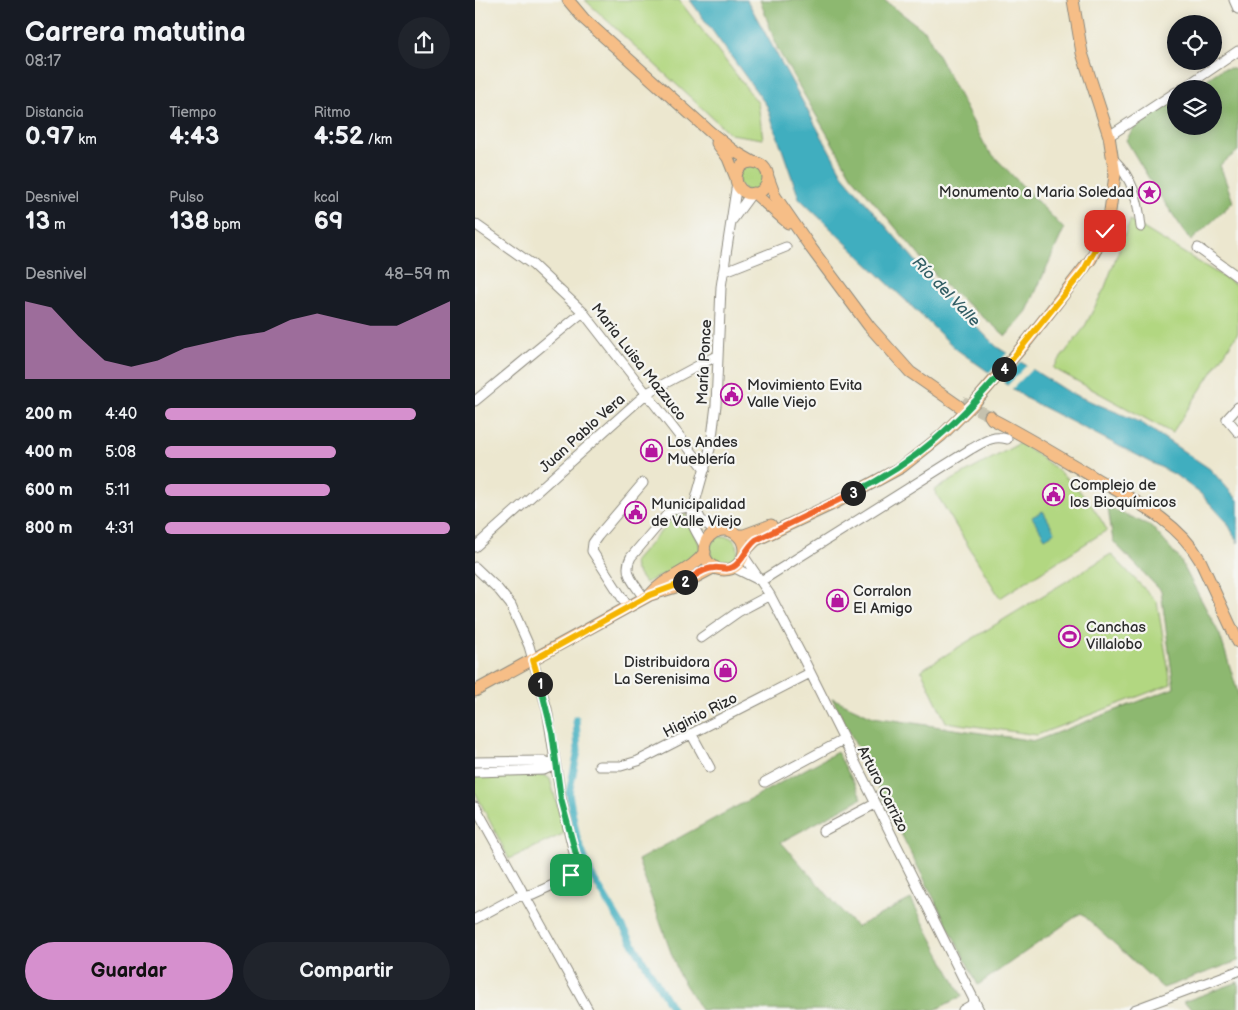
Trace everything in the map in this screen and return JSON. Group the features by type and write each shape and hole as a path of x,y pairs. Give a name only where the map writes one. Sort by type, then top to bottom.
{"main road":[{"path":"568,0 584,18 709,131 739,154 764,167 775,196 848,300 898,359 919,380 959,403"},
{"path":"705,550 707,559 715,567 726,570 733,567 756,540 837,502 902,467 941,436 976,401 1075,282 1098,247 1110,211 1115,175 1109,136 1082,53 1073,0"},
{"path":"709,131 728,158 736,180 744,192 753,193 779,212 808,244"},
{"path":"736,180 742,165 753,162"},
{"path":"753,193 764,188 768,178"},
{"path":"990,418 1048,449 1139,504 1179,532 1194,549 1200,560 1238,642"},
{"path":"737,536 752,533 782,521 923,450"},
{"path":"475,692 647,596 658,585 695,563 705,550 709,537 718,532 731,532 737,536 743,545 743,553"},
{"path":"647,596 679,586 715,567"}],"street":[{"path":"1234,0 1238,10"},
{"path":"1195,80 1238,51"},
{"path":"1224,60 1238,60"},
{"path":"1109,136 1167,98"},
{"path":"1113,159 1132,183 1138,204 1141,226"},
{"name":"María Ponce","path":"705,550 691,521 690,513 694,506 711,445 715,415 723,272 733,219 736,180"},
{"name":"María Ponce","path":"733,219 753,193"},
{"name":"Maria Luisa Mazzuco","path":"475,224 533,265 583,312 705,469"},
{"path":"723,272 786,247"},
{"path":"1198,248 1238,277"},
{"path":"475,402 583,312"},
{"name":"Juan Pablo Vera","path":"475,547 647,393 718,355"},
{"path":"1238,406 1227,419 1238,432"},
{"path":"733,567 761,581 971,449 990,438 999,436 1007,438"},
{"path":"629,607 592,551 593,543 598,536 643,482"},
{"path":"647,596 627,572 627,564 671,510 694,506 701,520 718,532"},
{"name":"Arturo Carrizo","path":"743,553 770,595 811,673 977,1006"},
{"path":"475,567 498,589 511,605 529,646 552,732 555,765 577,865 571,875 565,879 525,896 516,897 475,919"},
{"path":"701,638 739,612 770,595"},
{"name":"Higinio Rizo","path":"599,766 621,766 639,761 811,673"},
{"path":"692,735 710,768"},
{"path":"765,782 843,740"},
{"path":"475,762 544,761 555,765"},
{"path":"475,772 544,770 555,765"},
{"path":"823,831 875,804"},
{"path":"475,806 588,1010"},
{"path":"1134,1010 1238,971"},
{"path":"963,1010 977,1006"}],"green space":[{"path":"585,0 679,0 758,103 763,139 730,134"},
{"path":"760,0 884,0 926,32 987,149 1064,229 1027,311 1006,336 944,285 851,175 778,50"},
{"path":"1231,68 1238,71 1238,151 1220,165 1233,202 1191,241 1154,187 1126,140 1133,129 1167,105 1167,135 1222,135 1222,80 1206,80 1222,69"},
{"path":"751,165 760,169 764,178 760,187 751,191 742,187 738,178 742,169"},
{"path":"1130,220 1238,286 1238,333 1172,433 1053,368 1084,328 1105,287"},
{"name":"Complejo de los Bioquímicos","path":"1020,443 1047,462 1080,491 1107,530 1000,598 934,490"},
{"path":"1108,507 1151,526 1179,558 1220,635 1238,693 1238,961 1163,988 1081,913 978,985 832,698 873,717 1035,741 1174,688 1161,591 1113,541"},
{"path":"677,513 686,515 701,551 675,572 667,573 645,583 635,569 634,562"},
{"path":"724,536 734,540 738,550 734,560 724,564 714,560 710,550 714,540"},
{"name":"Canchas Villalobo","path":"1111,554 1157,602 1171,684 1037,735 946,722 921,670"},
{"path":"837,752 862,798 781,842 856,927 911,899 962,996 935,1010 701,1010 679,975 638,860"},
{"path":"544,775 550,779 565,833 509,859 475,792 475,776"},
{"path":"1238,982 1238,1010 1195,1010 1183,1002"}],"water":[{"path":"690,0 747,0 844,177 943,293 997,347 1068,392 1140,422 1210,469 1238,500 1238,543 1227,522 1201,494 1174,474 1027,399 956,349 799,198 767,106"},
{"path":"1043,511 1055,532 1045,538 1032,517"}],"pier":[{"path":"1008,352 1022,360 1002,384 988,375"},
{"path":"1028,364 1034,367 1011,390 1006,387"}],"waterway":[{"path":"576,719 578,751 569,793 577,838 591,874 673,1010"}],"tunnel":[{"path":"962,402 990,416"}],"place":[{"name":"Monumento a Maria Soledad","path":"1150,192"},
{"name":"Movimiento Evita Valle Viejo","path":"731,394"},
{"name":"Los Andes Mueblería","path":"651,451"},
{"name":"Complejo de los Bioquímicos","path":"1054,494"},
{"name":"Municipalidad de Valle Viejo","path":"635,513"},
{"name":"Corralon El Amigo","path":"837,600"},
{"name":"Canchas Villalobo","path":"1070,636"},
{"name":"Distribuidora La Serenisima","path":"726,671"}],"route":[{"path":"571,875 577,865 577,858 561,799 547,709 533,660 650,595 679,586 704,571 715,567 726,570 731,569 739,563 744,552 756,540 837,502 902,467 941,436 976,401 1075,282 1091,260 1105,231"}],"water label":[{"name":"Río del Valle","path":"947,291"}]}
